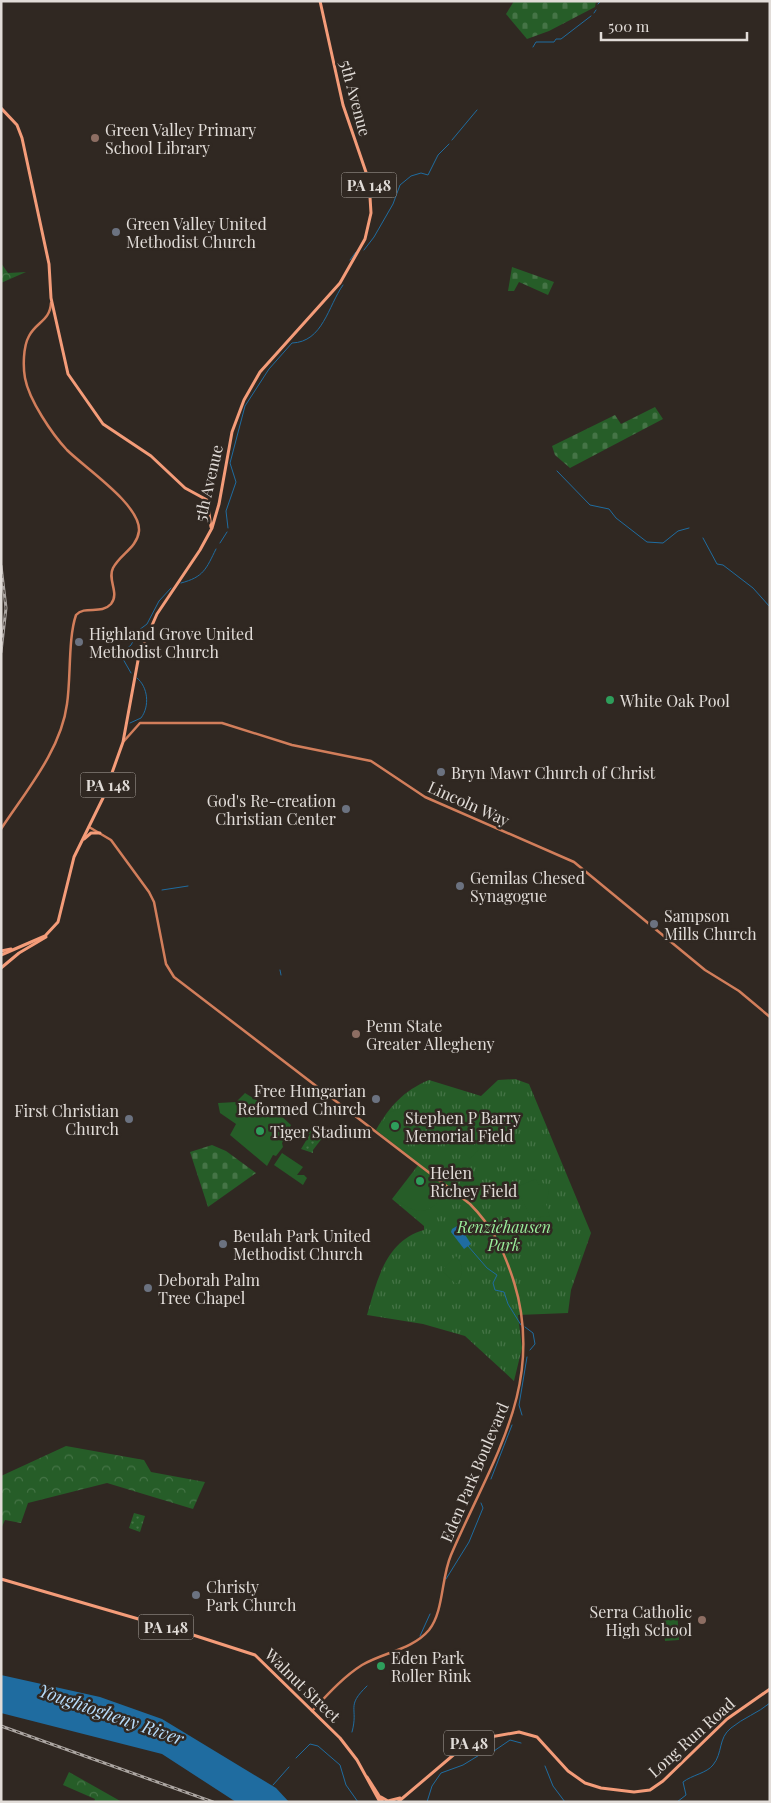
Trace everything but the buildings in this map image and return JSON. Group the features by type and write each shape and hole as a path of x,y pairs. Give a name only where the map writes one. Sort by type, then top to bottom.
{"main road":[{"name":"5th Avenue","path":"52,931 61,913 74,856 103,798 123,742 136,666 146,635 157,614 200,550 212,528 219,504 232,432 247,392 271,358 323,305 340,283 362,247 370,223 369,181 343,105 320,1"},
{"path":"1,108 17,126 22,138 49,264 51,298 64,364 77,391 104,424 151,456 185,488 206,500 212,528"},
{"path":"1,830 47,758 60,732 67,704 76,615 82,611 105,608 114,597 110,578 114,566 136,541 139,531 136,519 122,500 58,440 32,396 26,379 27,342 35,328 48,317 51,298"},
{"path":"48,317 55,319"},
{"name":"Lincoln Way","path":"123,742 140,723 214,721 253,731 292,745 371,761 425,797 574,862 705,970 740,991 770,1017"},
{"path":"88,828 100,833"},
{"path":"82,841 91,833 100,833"},
{"name":"Eden Park Boulevard","path":"100,833 114,844 152,896 168,969 178,980 477,1211 501,1245 517,1291 523,1324 524,1352 518,1399 502,1440 446,1566 435,1620 418,1640 362,1666 312,1711"},
{"path":"1,955 24,946 52,931"},
{"path":"1,968 19,953 42,940 52,931"},
{"path":"1,951 24,946"},
{"name":"Walnut Street","path":"1,1578 250,1653 258,1658 343,1742 380,1796 382,1802"},
{"name":"Long Run Road","path":"403,1797 464,1746 487,1737 519,1732 537,1737 568,1771 585,1783 601,1788 634,1792 650,1790 663,1781 727,1719 770,1689"},
{"name":"Walnut Street","path":"366,1776 382,1802"},
{"path":"380,1796 392,1801 403,1797"},
{"name":"PA 48","path":"399,1802 403,1797"}],"green space":[{"path":"514,1 596,1 595,7 549,31 527,39 506,14"},
{"path":"1,263 8,273 26,272 1,283"},
{"path":"512,267 554,282 548,295 519,282 514,291 508,291"},
{"path":"655,407 663,419 570,468 555,455 552,446 615,415 621,424"},
{"name":"Renziehausen Park","path":"515,1079 529,1084 591,1233 571,1290 568,1313 518,1315 522,1348 514,1381 465,1336 423,1324 367,1315 379,1276 391,1253 411,1235 424,1230 424,1226 392,1199 419,1164 376,1130 381,1121 404,1094 429,1080 481,1096 498,1080"},
{"name":"Tiger Stadium","path":"245,1093 279,1114 291,1125 282,1143 283,1147 276,1156 273,1155 267,1166 230,1135 236,1124 220,1113 218,1103 236,1102"},
{"name":"Stephen P Barry Memorial Field","path":"401,1108 413,1124 396,1141 379,1128 388,1113"},
{"path":"309,1130 323,1137 313,1150 313,1153 301,1149 310,1134 307,1133"},
{"path":"470,1141 479,1149 470,1159 461,1150"},
{"path":"212,1145 226,1151 256,1173 208,1207 190,1152"},
{"path":"282,1153 303,1167 297,1175 304,1175 307,1178 303,1185 274,1165"},
{"name":"Helen Richey Field","path":"417,1170 446,1192 434,1205 423,1211 410,1208 395,1198"},
{"path":"536,1179 539,1185 545,1183 549,1191 546,1204 550,1216 531,1218 516,1187"},
{"path":"456,1256 462,1270 456,1284 443,1272 443,1269"},
{"path":"66,1446 144,1460 151,1472 205,1482 193,1509 107,1483 28,1503 21,1523 5,1520 1,1529 1,1476"},
{"path":"134,1513 145,1516 140,1532 129,1528"},
{"path":"677,1608 679,1640 665,1641 662,1609"},
{"path":"69,1772 122,1802 94,1802 95,1799 63,1785"}],"water":[{"path":"457,1226 460,1227 471,1244 464,1249 451,1232"},
{"name":"Youghiogheny River","path":"1,1675 100,1697 162,1719 276,1788 289,1802 236,1802 162,1754 1,1713"}],"waterway":[{"path":"533,47 536,42 554,42 556,39 561,39 591,16"},
{"path":"452,140 477,110"},
{"path":"364,250 374,237 393,204 400,185 411,176 421,173 428,175 438,155 449,144"},
{"path":"350,260 356,252"},
{"path":"228,528 226,511 236,482 230,463 245,406 269,369 292,343 302,341 318,330 343,285"},
{"path":"557,471 590,505 609,509 616,518 647,542 663,543 678,531 689,528"},
{"path":"220,543 227,532"},
{"path":"703,538 717,564 723,565 753,588 770,607"},
{"path":"181,583 200,575 210,562 216,549"},
{"path":"131,673 123,659 123,652 131,645 139,630 147,624 159,601 171,588"},
{"path":"130,723 141,718 147,702 144,686 137,678"},
{"path":"162,890 188,886"},
{"path":"280,970 281,975"},
{"path":"468,1246 487,1268 497,1275 493,1283 495,1290 504,1292 508,1304 521,1325"},
{"path":"525,1327 533,1333 535,1344 530,1350"},
{"path":"522,1415 519,1405 527,1357"},
{"path":"491,1479 512,1425"},
{"path":"446,1579 469,1542 483,1508 481,1503"},
{"path":"420,1636 430,1614"},
{"path":"352,1732 354,1703 367,1686"},
{"path":"677,1802 686,1795 683,1782 713,1765 727,1732 736,1724 770,1703"},
{"path":"427,1802 432,1786 441,1773 463,1765 481,1754 491,1753 510,1740 521,1743"},
{"path":"296,1758 310,1744 318,1746 340,1765 346,1785 358,1802"},
{"path":"545,1766 553,1786 565,1802"},
{"path":"273,1785 289,1767"}],"railway":[{"path":"1,566 6,608 1,652"},
{"path":"1,1726 213,1802"}],"place":[{"name":"Green Valley Primary School Library","path":"95,138"},
{"name":"Green Valley United Methodist Church","path":"116,232"},
{"name":"Highland Grove United Methodist Church","path":"79,642"},
{"name":"White Oak Pool","path":"610,700"},
{"name":"Bryn Mawr Church of Christ","path":"441,772"},
{"name":"God's Re-creation Christian Center","path":"346,809"},
{"name":"Gemilas Chesed Synagogue","path":"460,886"},
{"name":"Sampson Mills Church","path":"654,924"},
{"name":"Penn State Greater Allegheny","path":"356,1034"},
{"name":"Free Hungarian Reformed Church","path":"376,1099"},
{"name":"First Christian Church","path":"129,1119"},
{"name":"Stephen P Barry Memorial Field","path":"395,1126"},
{"name":"Tiger Stadium","path":"260,1131"},
{"name":"Helen Richey Field","path":"420,1181"},
{"name":"Beulah Park United Methodist Church","path":"223,1244"},
{"name":"Deborah Palm Tree Chapel","path":"148,1288"},
{"name":"Christy Park Church","path":"196,1595"},
{"name":"Serra Catholic High School","path":"702,1620"},
{"name":"Eden Park Roller Rink","path":"381,1666"}]}
